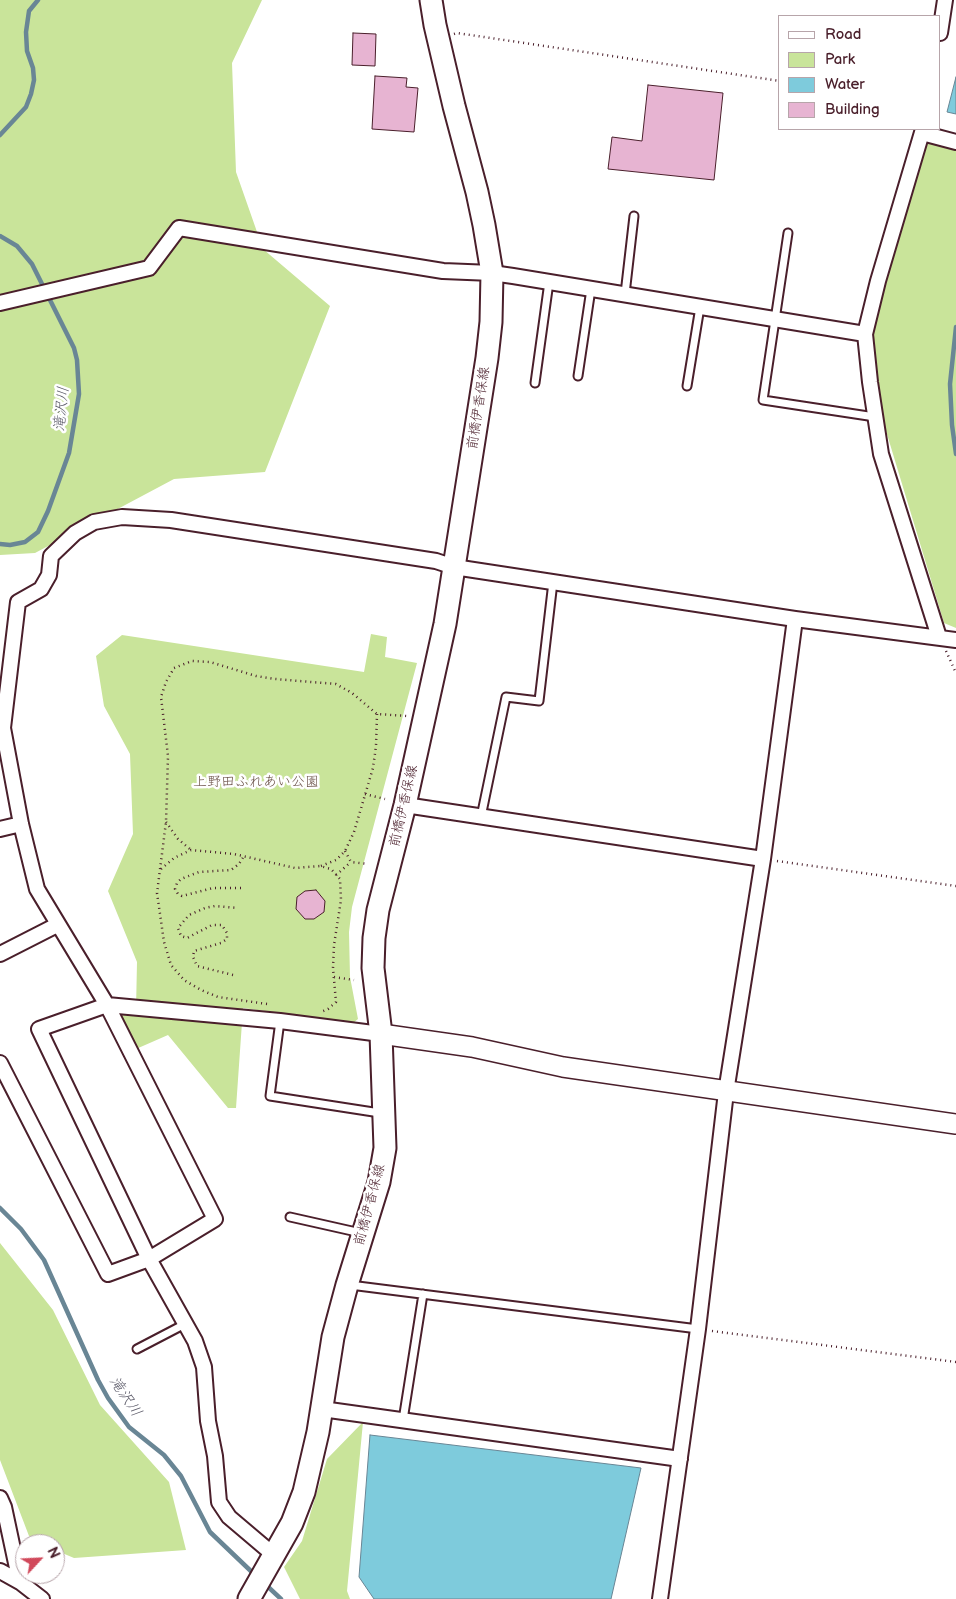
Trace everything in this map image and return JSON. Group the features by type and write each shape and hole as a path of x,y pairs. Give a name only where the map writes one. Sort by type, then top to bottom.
{"main road":[{"name":"前橋伊香保線","path":"251,1596 292,1523 304,1492 313,1460 333,1337 379,1182 385,1148 381,1034 373,968 374,938 395,802 445,624 487,358 492,272 477,192 454,106 431,0"}],"street":[{"path":"941,26 945,0"},
{"path":"940,637 881,454 865,334 878,281 922,131 956,142"},
{"path":"0,303 149,268 179,228 443,271 492,272 865,334"},
{"path":"0,1063 108,1274 149,1259 214,1219 108,1005 37,889 21,824 2,728 18,602 41,589 49,575 52,556 75,533 94,522 122,516 171,520 436,561 454,567 795,619 956,640"},
{"path":"660,1599 698,1329 726,1092 763,859 795,619"},
{"path":"395,802 481,817 763,859"},
{"path":"0,829 21,824"},
{"path":"0,954 58,925"},
{"path":"272,1561 229,1517 219,1502 215,1456 208,1421 204,1367 195,1340 149,1259 39,1029 108,1005 280,1021 472,1047 563,1067 956,1124"},
{"path":"322,1409 680,1459"},
{"path":"0,1498 4,1507 15,1559"},
{"path":"0,1571 15,1579"},
{"path":"23,1584 42,1599"}],"lane":[{"path":"625,294 634,216"},
{"path":"788,232 763,400 876,417"},
{"path":"535,383 549,282"},
{"path":"578,376 591,289"},
{"path":"687,386 700,307"},
{"path":"481,817 506,697 539,701 553,582"},
{"path":"280,1021 270,1096 371,1110 384,1114"},
{"path":"290,1217 363,1233"},
{"path":"347,1285 698,1329"},
{"path":"404,1420 423,1294"},
{"path":"137,1349 186,1324"}],"path":[{"path":"439,42 457,33 778,81"},
{"path":"940,637 956,672"},
{"path":"275,1006 218,996 200,990 184,980 171,965 164,942 157,893 166,822 168,756 161,697 166,682 174,668 192,661 210,662 256,676 336,684 352,693 377,714 408,716"},
{"path":"161,869 174,858 191,850 244,856 295,868 320,866 336,860 345,851 354,832 373,768 377,714"},
{"path":"365,794 395,802"},
{"path":"166,822 178,839 191,850"},
{"path":"345,851 351,862"},
{"path":"241,888 213,888 182,896 178,894 175,888 181,879 199,872 231,870 239,864 244,856"},
{"path":"763,859 956,886"},
{"path":"336,874 351,862 368,864"},
{"path":"320,866 331,869 340,878 341,900 334,945 336,1002 321,1012"},
{"path":"233,975 197,966 193,957 194,952 221,943 226,939 227,933 222,925 212,925 203,928 187,938 181,936 178,928 189,914 205,908 215,906 238,908"},
{"path":"334,977 354,980"},
{"path":"698,1329 956,1362"}],"green space":[{"path":"0,0 262,0 232,63 236,172 263,249 330,306 265,472 174,479 35,553 0,555"},
{"path":"927,139 956,147 956,628 944,623 880,411 871,336 882,282"},
{"name":"上野田ふれあい公園","path":"371,634 387,637 385,657 417,663 352,907 349,932 350,977 358,1019 353,1023 243,1008 236,1108 228,1108 168,1035 136,1049 117,1012 136,1010 137,962 108,891 133,834 130,754 104,706 96,656 122,635 364,672"},
{"path":"0,1243 53,1310 100,1405 169,1482 186,1550 74,1558 65,1554 65,1534 28,1534 0,1460"},
{"path":"363,1422 347,1591 350,1599 300,1599 284,1567 302,1541 327,1459"}],"water":[{"path":"956,77 956,114 947,112"},
{"path":"370,1435 641,1468 611,1599 374,1599 359,1577"}],"building":[{"path":"353,33 376,34 375,66 352,65"},
{"path":"375,76 407,78 406,87 418,88 414,132 372,129"},
{"path":"648,85 723,93 714,180 608,169 612,137 642,141"},
{"path":"316,890 325,901 324,912 314,919 305,919 296,909 297,897 305,891"}],"waterway":[{"name":"滝沢川","path":"0,135 26,107 31,94 34,80 33,68 27,51 26,32 29,11 38,0"},
{"name":"滝沢川","path":"0,236 17,246 32,264 74,348 77,360 79,394 69,453 48,511 38,532 25,542 10,545 0,544"},
{"path":"956,327 950,384 952,425 956,454"},
{"name":"滝沢川","path":"0,1208 21,1229 44,1260 108,1398 129,1427 164,1455 181,1476 210,1532 255,1575"},
{"name":"滝沢川","path":"265,1584 281,1599"}]}
